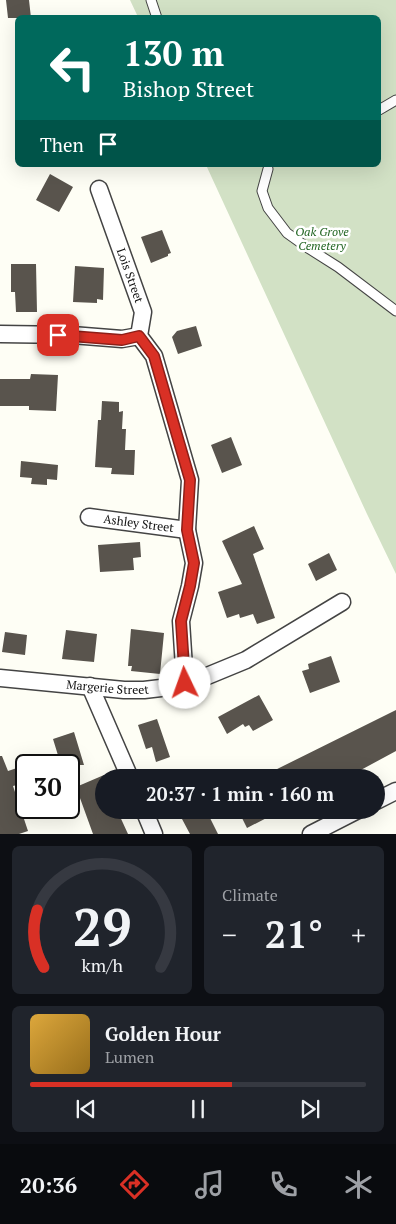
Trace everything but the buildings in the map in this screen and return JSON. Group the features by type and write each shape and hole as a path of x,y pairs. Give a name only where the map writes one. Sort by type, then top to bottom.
{"street":[{"name":"Lois Street","path":"99,189 143,312 139,336"},
{"path":"0,334 72,335 122,340 139,336 154,356 190,480 187,530 194,563 181,621 185,683"},
{"name":"Ashley Street","path":"89,516 187,530"},
{"name":"Margerie Street","path":"0,678 124,690 161,688 195,681 246,660 342,602"},
{"path":"90,686 126,769"},
{"path":"385,796 396,790"},
{"path":"148,819 154,834"},
{"path":"311,834 340,819"}],"lane":[{"path":"151,0 156,15"},
{"path":"381,109 396,100"},
{"path":"267,167 262,191 268,208 287,233 338,267 396,311"}],"green space":[{"name":"Oak Grove Cemetery","path":"130,0 396,0 396,574 207,167 381,167 381,15 137,15"}],"route":[{"path":"58,335 122,340 139,336 154,356 190,480 187,530 194,563 181,621 185,683"}]}
